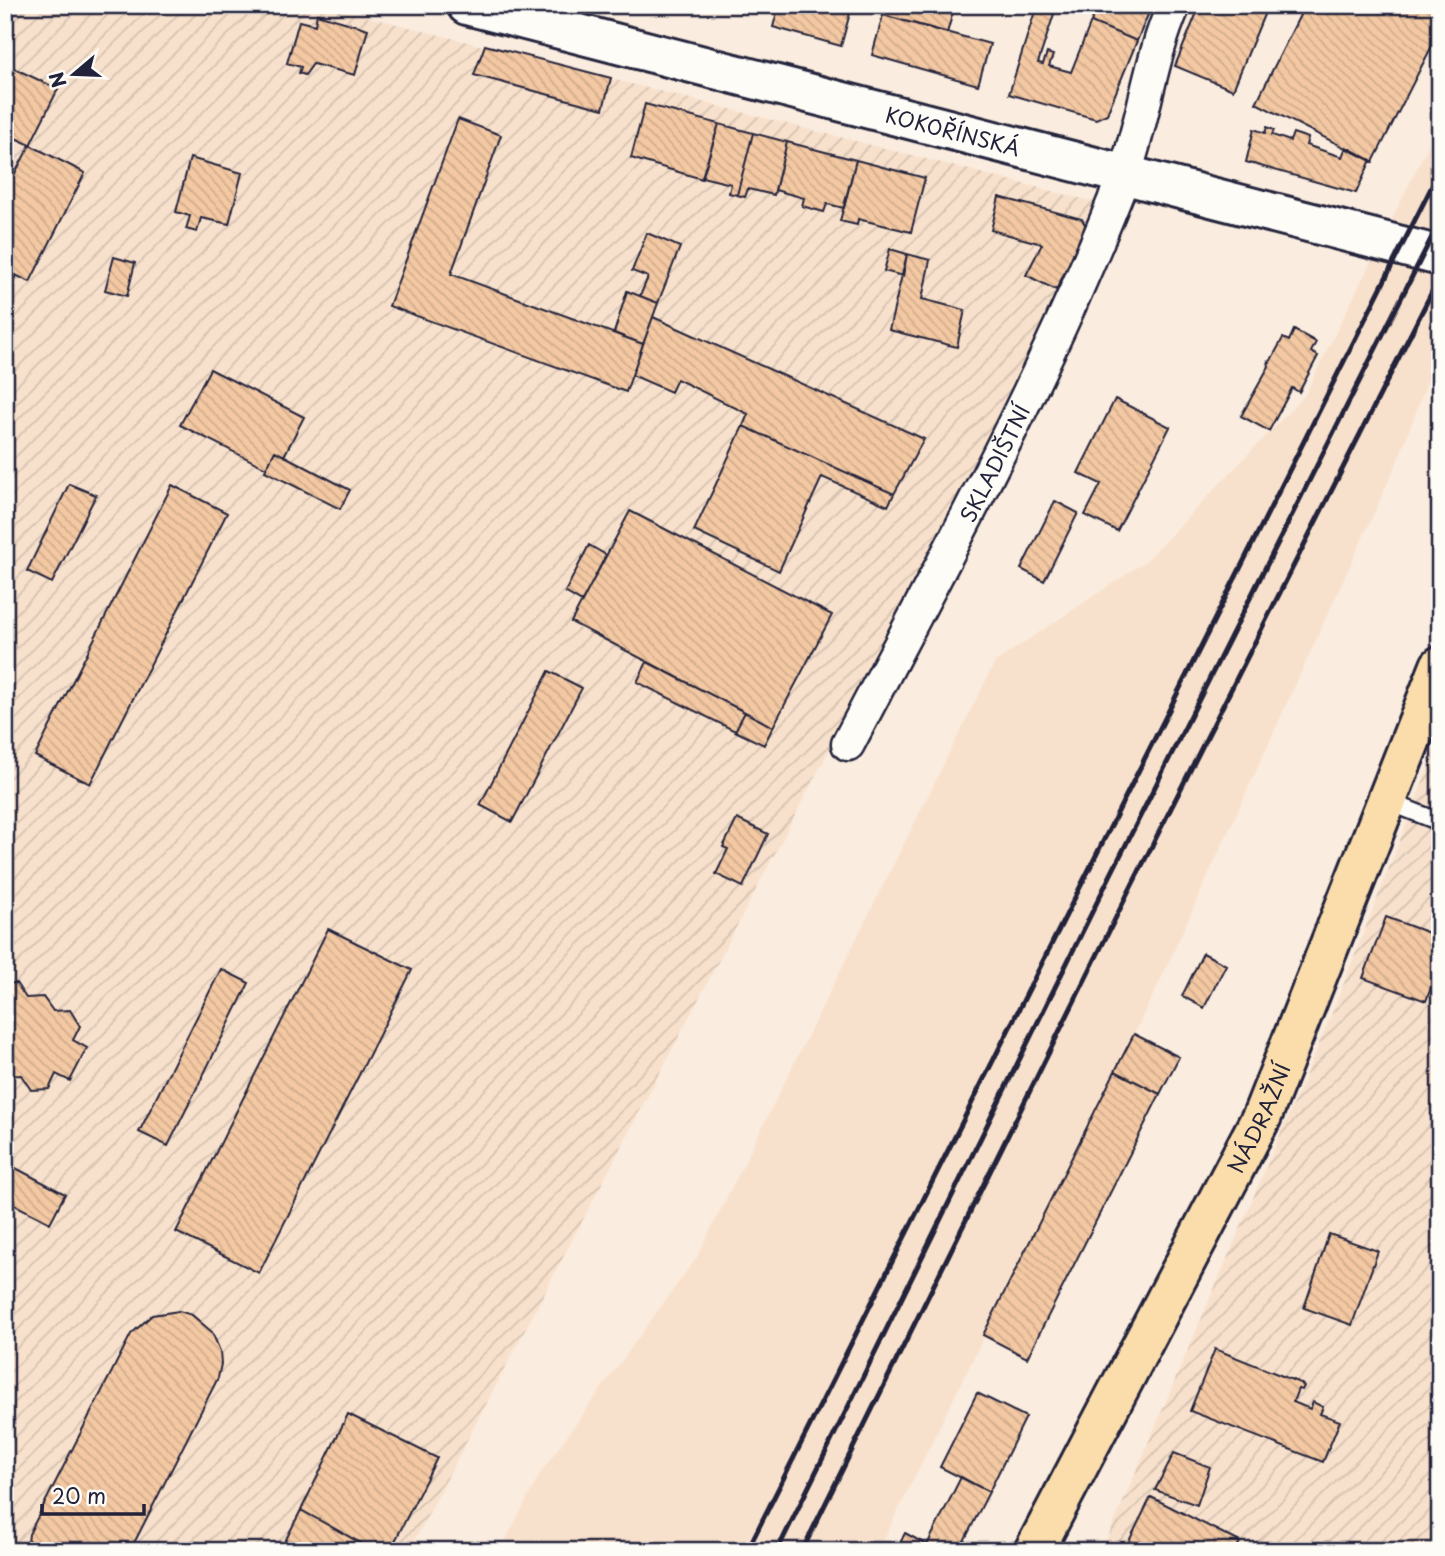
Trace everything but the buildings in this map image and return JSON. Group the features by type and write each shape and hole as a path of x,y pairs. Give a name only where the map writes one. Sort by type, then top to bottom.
{"main road":[{"name":"KOKOŘÍNSKÁ","path":"467,5 1440,256"},
{"name":"NÁDRAŽNÍ","path":"1034,1551 1262,1116 1440,666"}],"street":[{"name":"SKLADIŠTNÍ","path":"848,744 1035,382 1124,175 1160,36 1174,5"}],"lane":[{"path":"1387,802 1440,822"}],"shaded area":[{"path":"5,5 322,5 1114,207 409,1551 5,1551"},
{"path":"1440,122 1440,348 1396,465 1160,981 878,1551 500,1551 541,1472 697,1257 995,662 1146,561 1305,395"},
{"path":"1440,738 1440,1551 1102,1551 1333,1011"}],"railway":[{"path":"747,1551 1440,170"},
{"path":"777,1551 1100,896 1440,221"},
{"path":"802,1551 1120,909 1440,276"}]}
